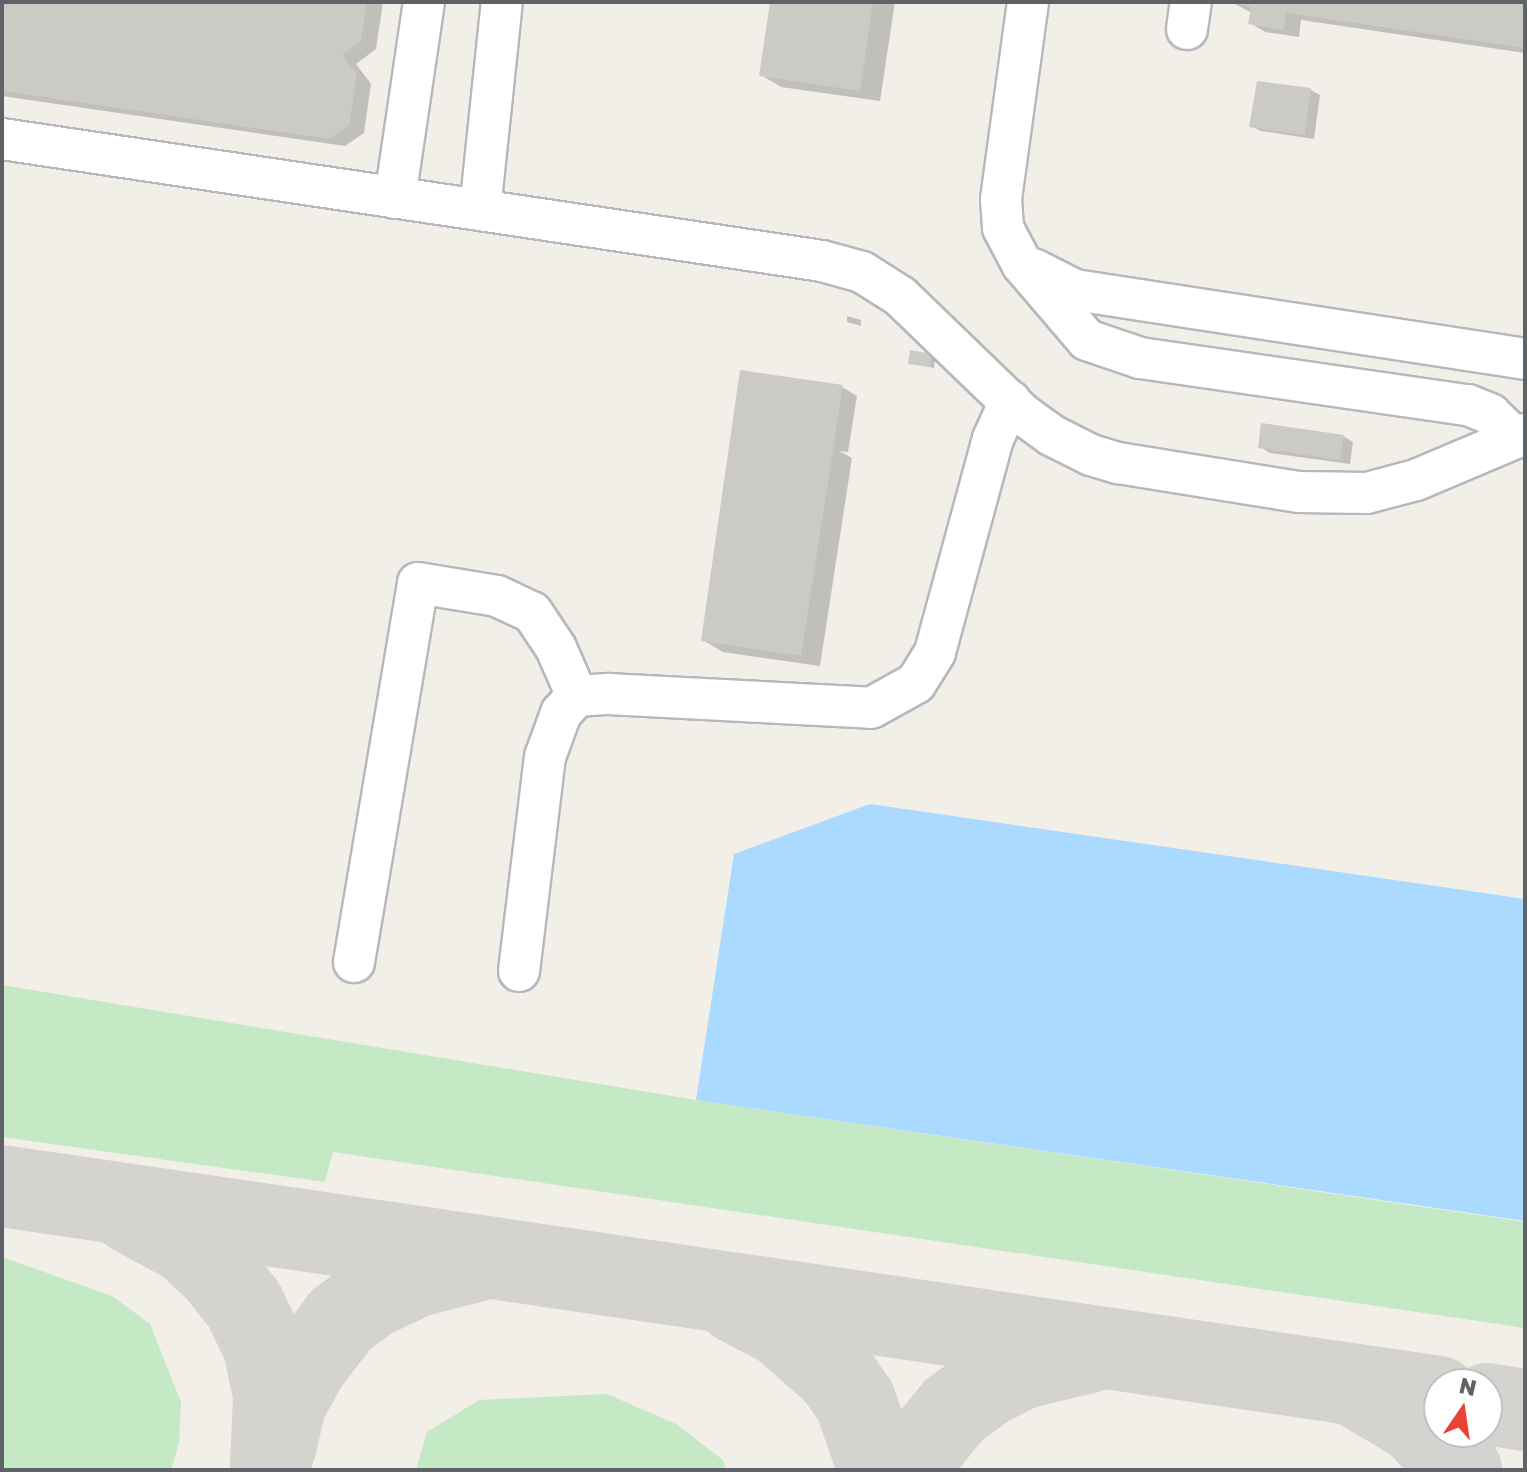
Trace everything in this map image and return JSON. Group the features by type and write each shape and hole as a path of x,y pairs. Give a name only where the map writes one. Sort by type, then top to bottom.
{"street":[{"path":"395,198 424,2"},
{"path":"480,210 502,2"},
{"path":"1028,2 1001,199 1003,228 1022,264 1087,340 1140,358 1468,405 1490,414 1520,436"},
{"path":"2,139 822,261 862,272 900,296 1010,401 1051,435 1091,455 1118,463 1299,492 1367,493 1416,480 1520,436"},
{"path":"1022,264 1075,290 1525,359"},
{"path":"519,971 545,757 561,713 577,696 608,694 871,708 916,683 935,652 993,439 1010,401"},
{"path":"354,962 418,583 497,596 532,612 556,648 577,696"}],"green space":[{"path":"2,985 696,1100 1525,1222 1525,1328 333,1152 325,1182 2,1137"},
{"path":"2,1257 112,1296 150,1324 181,1402 179,1443 171,1470 2,1470"},
{"path":"607,1394 676,1424 723,1460 726,1470 416,1470 427,1432 479,1400"}],"water":[{"path":"870,804 1525,899 1525,1221 696,1100 734,854"}],"building":[{"path":"2,2 367,2 361,41 342,55 357,74 349,125 329,139 2,91"},
{"path":"770,2 873,2 860,91 759,76"},
{"path":"1227,2 1525,2 1525,48 1286,13 1284,30 1248,24 1251,7"},
{"path":"1257,81 1311,88 1305,135 1249,127"},
{"path":"910,350 932,354 930,367 908,364"},
{"path":"740,370 843,385 801,656 701,641"},
{"path":"1261,423 1344,435 1340,460 1258,448"}],"taxiway":[{"path":"2,1186 1423,1395"},
{"path":"130,1212 187,1243 217,1271 244,1305 264,1347 274,1395 271,1465"},
{"path":"276,1445 285,1404 307,1364 341,1320 372,1297 417,1276 476,1261"},
{"path":"736,1302 783,1327 836,1374 855,1401 879,1470"},
{"path":"905,1470 954,1410 987,1386 1022,1368 1089,1352"},
{"path":"1355,1386 1416,1422 1461,1470"},
{"path":"1503,1407 1525,1410"}]}
